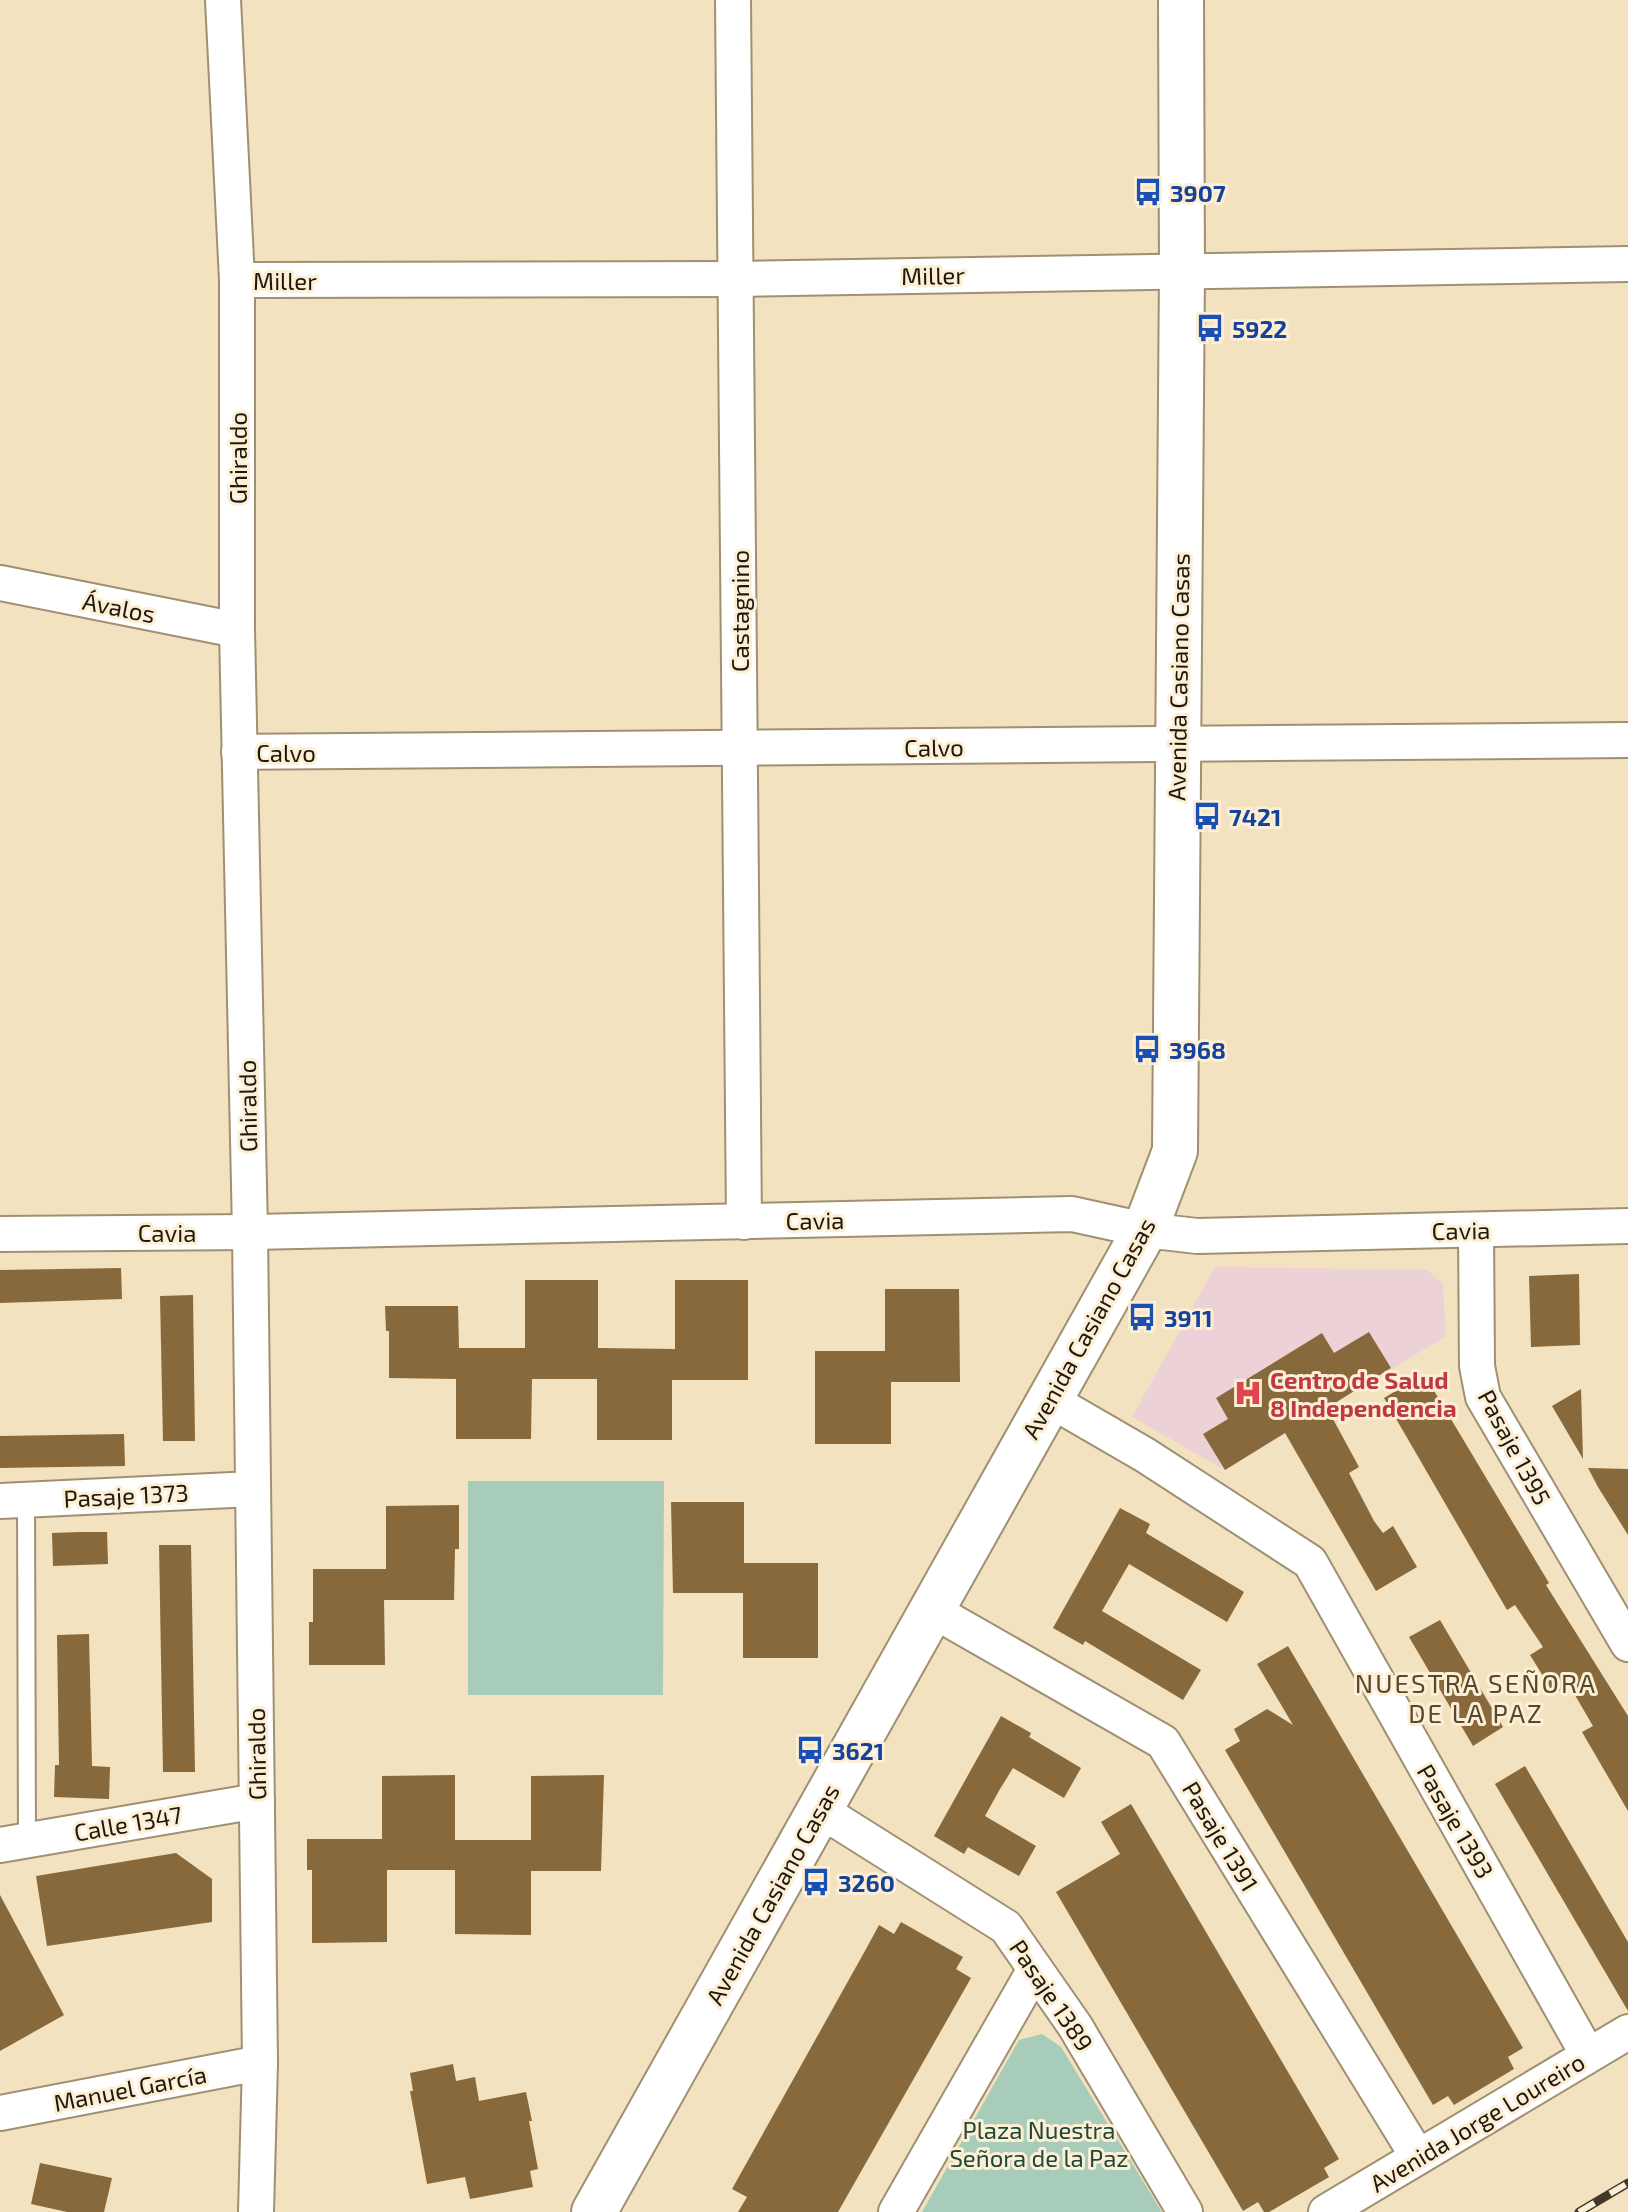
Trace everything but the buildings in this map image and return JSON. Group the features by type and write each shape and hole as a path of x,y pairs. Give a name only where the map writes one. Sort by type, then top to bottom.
{"main road":[{"name":"Avenida Casiano Casas","path":"594,2212 1145,1230 1175,1151 1182,270 1181,0"}],"street":[{"name":"Ghiraldo","path":"223,0 237,280 237,630 250,1232 260,2063 256,2212"},
{"name":"Castagnino","path":"733,0 744,1222"},
{"name":"Miller","path":"237,280 737,279 1628,264"},
{"name":"Ávalos","path":"0,583 237,630"},
{"name":"Calvo","path":"239,752 1628,740"},
{"name":"Cavia","path":"0,1234 250,1232 1072,1214 1145,1230 1197,1236 1628,1226"},
{"name":"Pasaje 1395","path":"1476,1230 1477,1366 1483,1397 1628,1644"},
{"name":"Pasaje 1393","path":"1050,1400 1145,1455 1310,1562 1588,2055"},
{"name":"Pasaje 1373","path":"13,1501 253,1489"},
{"name":"Pasaje 1391","path":"932,1610 1163,1742 1418,2157"},
{"name":"Calle 1347","path":"14,1843 257,1801"},
{"name":"Pasaje 1389","path":"820,1810 1006,1927 1075,2026 1185,2212"},
{"path":"896,2212 1035,1969"},
{"name":"Avenida Jorge Loureiro","path":"1326,2212 1628,2032"},
{"name":"Manuel García","path":"0,2113 260,2063"}],"lane":[{"path":"13,1501 14,1843"}],"shaded area":[{"name":"Centro de Salud 8 Independencia","path":"1215,1267 1427,1270 1443,1284 1446,1336 1225,1470 1132,1417"}],"green space":[{"path":"468,1481 664,1481 663,1695 468,1695"},
{"name":"Plaza Nuestra Señora de la Paz","path":"1042,2034 1061,2047 1162,2212 922,2212 1019,2040"}],"railway":[{"path":"1579,2212 1628,2183"}],"place":[{"name":"3907","path":"1148,192"},
{"name":"5922","path":"1210,328"},
{"name":"7421","path":"1207,816"},
{"name":"3968","path":"1147,1049"},
{"name":"3911","path":"1142,1317"},
{"name":"Centro de Salud 8 Independencia","path":"1248,1393"},
{"name":"3621","path":"810,1750"},
{"name":"3260","path":"816,1882"}],"district":[{"name":"NUESTRA SEÑORA DE LA PAZ","path":"1476,1697"}]}
